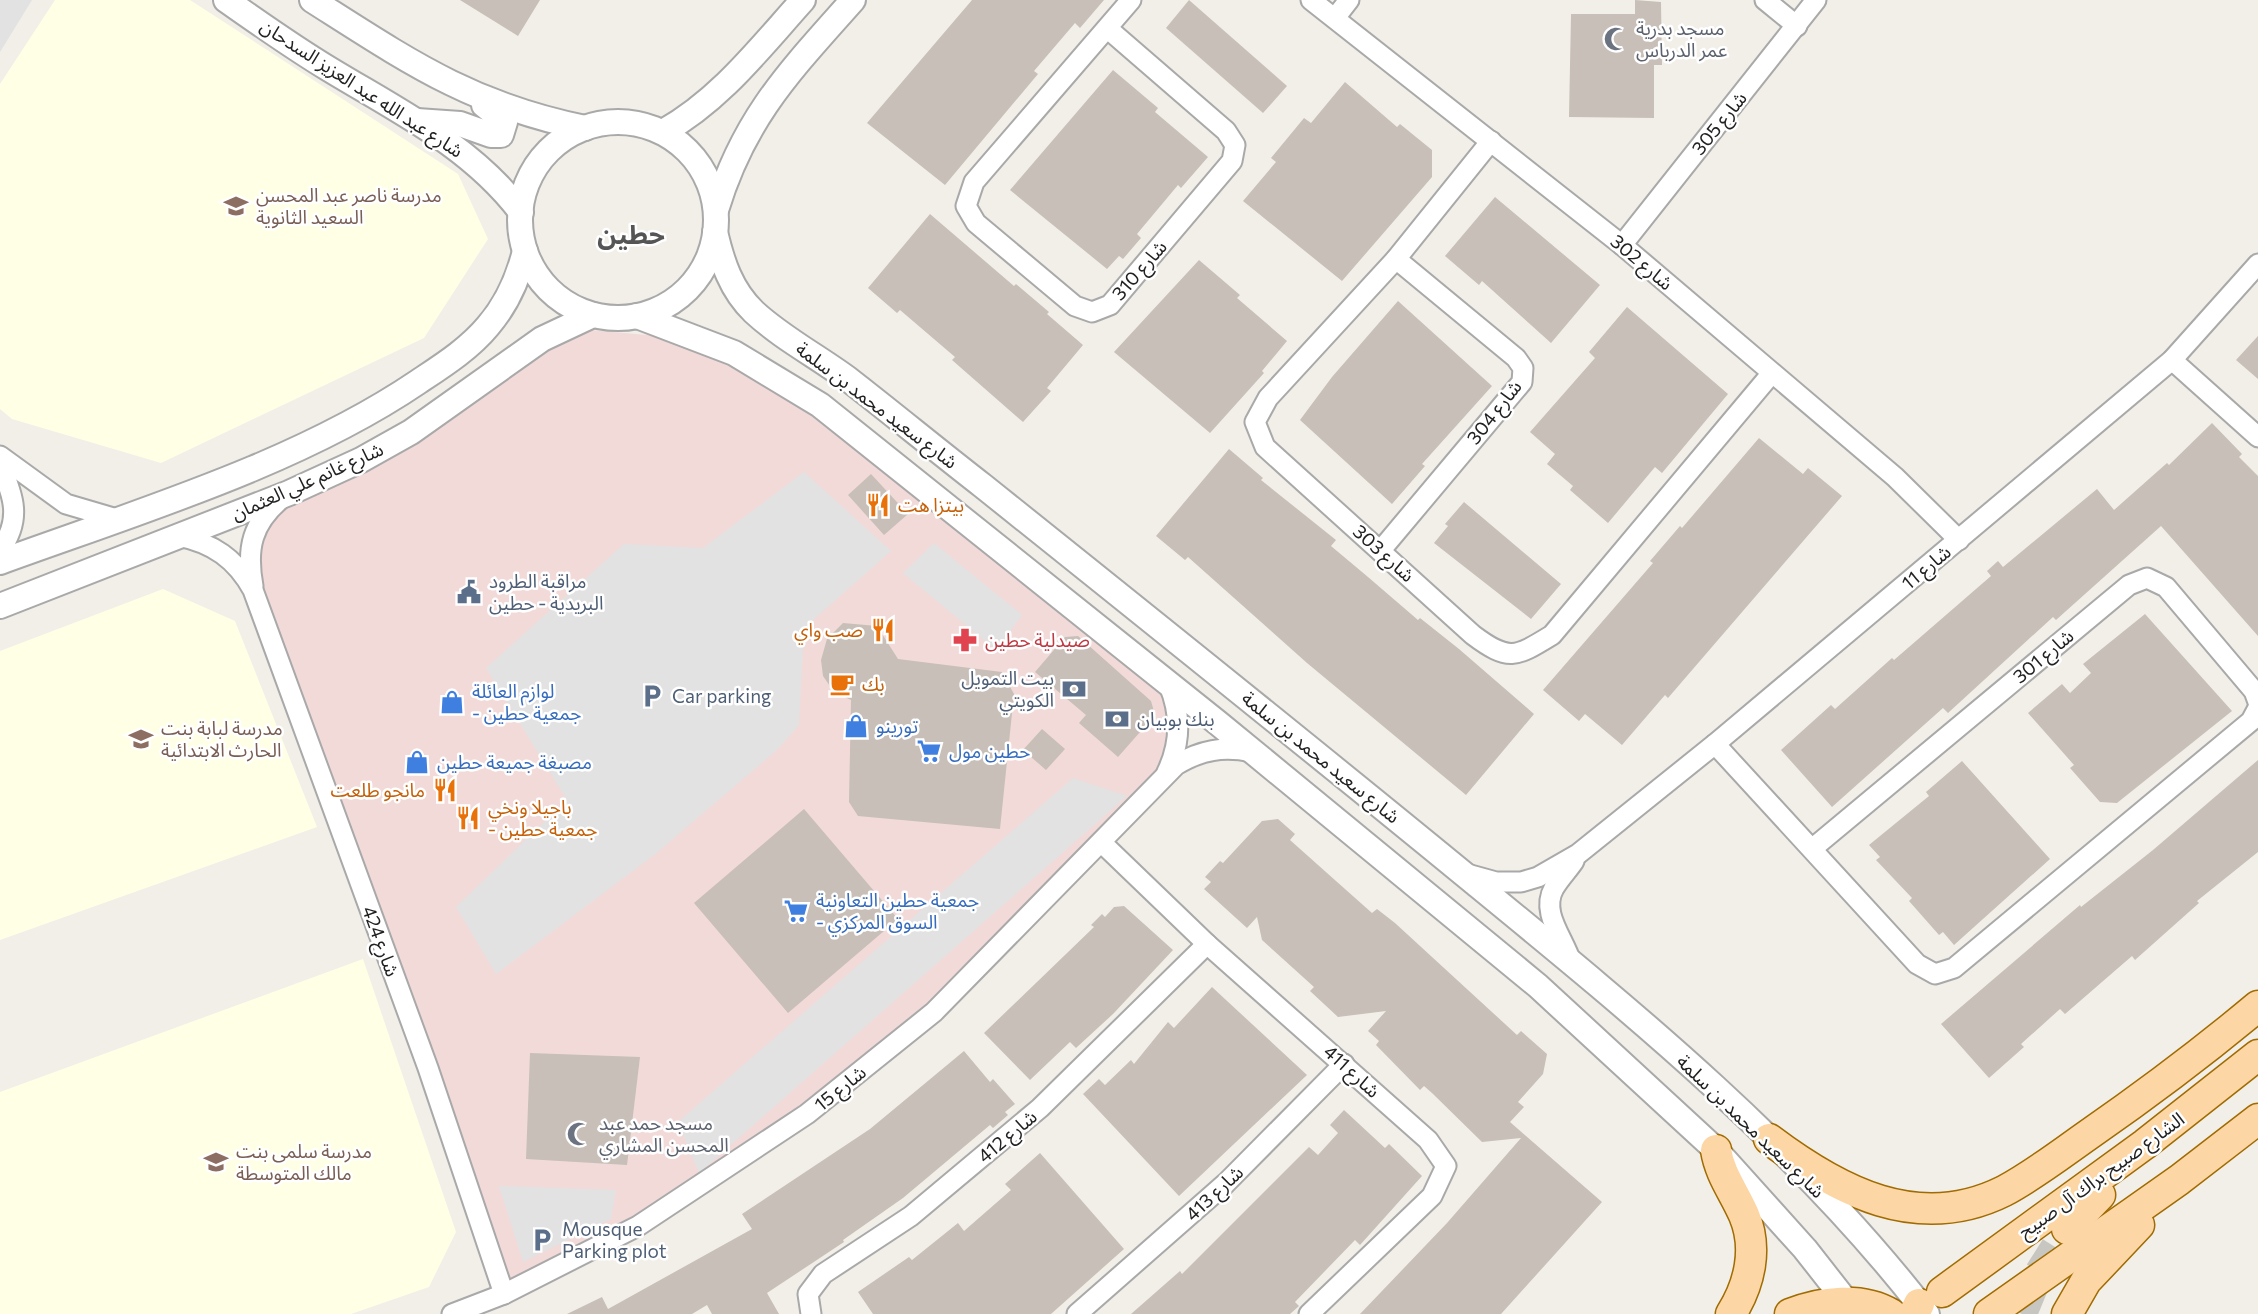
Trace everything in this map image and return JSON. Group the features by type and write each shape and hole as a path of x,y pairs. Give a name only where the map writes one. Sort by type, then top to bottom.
{"main road":[{"path":"1769,1139 1828,1181 1861,1196 1913,1209 1967,1204 2019,1182 2078,1142 2157,1087 2258,1006"},
{"name":"الشارع صبيح براك آل صبيح","path":"1926,1306 2145,1144 2258,1055"},
{"path":"2067,1228 2111,1185 2258,1073"},
{"path":"1989,1314 2179,1180 2258,1119"},
{"path":"1716,1150 1719,1167 1744,1216 1751,1240 1747,1280 1731,1314"},
{"path":"2067,1314 2086,1281 2179,1180"},
{"path":"1790,1314 1814,1306 1872,1306 1891,1314"}],"street":[{"name":"شارع عبد الله عبد العزيز السدحان","path":"226,0 327,68 417,121 483,169 520,212"},
{"path":"312,0 423,71 473,95 531,117 584,128 626,122 663,132 689,152 700,165 712,191 716,221"},
{"path":"663,132 694,113 723,89 803,0"},
{"path":"584,128 563,140 542,159 527,184 520,212 525,251 533,268 550,291 575,308 593,315 637,316 666,306 690,287 707,261 730,166 757,114 853,0"},
{"name":"شارع 310","path":"1107,28 1226,131 1235,145 1232,161 1110,305 1092,312 1075,306 976,223 966,206 974,182 1130,0"},
{"name":"شارع 302","path":"1311,0 1622,245 1895,477 1959,540"},
{"path":"1335,18 1349,0"},
{"path":"1765,0 1797,26"},
{"name":"شارع 305","path":"1622,245 1816,0"},
{"path":"417,121 460,124 491,135 501,135 505,122 473,95"},
{"name":"شارع 303","path":"1491,141 1396,259 1268,398 1255,422 1265,447 1474,635 1497,653 1519,655 1552,635 1772,373"},
{"name":"شارع سعيد محمد بن سلمة","path":"716,221 727,273 750,308 845,377 1571,962 1769,1139 1926,1306"},
{"name":"شارع غانم علي العثمان","path":"0,562 315,441 375,410 472,342 493,320 515,283 525,251"},
{"name":"شارع 304","path":"1381,550 1522,382 1523,368 1516,358 1396,259"},
{"name":"شارع 11","path":"1463,873 1496,882 1521,882 1538,877 1578,854 1715,744 2172,360 2258,264"},
{"name":"شارع غانم علي العثمان","path":"0,606 289,493 361,460 436,414 542,339 593,315"},
{"name":"شارع سعيد محمد بن سلمة","path":"637,316 734,353 795,387 1252,752 1538,986 1716,1150 1774,1213 1852,1308"},
{"path":"2172,360 2258,437"},
{"path":"820,405 827,389 845,377"},
{"path":"423,378 437,392 436,414"},
{"path":"0,456 66,504 117,519"},
{"path":"0,465 10,485 15,512 10,532 0,550"},
{"name":"شارع 424","path":"289,493 259,522 251,541 248,552 253,590 428,1068 504,1294"},
{"name":"شارع 424","path":"178,536 209,545 223,553 240,570 253,590"},
{"name":"شارع 301","path":"1813,848 2129,585 2147,578 2166,587 2254,691 2258,702"},
{"name":"شارع 15","path":"1164,776 1178,738 1177,711 1169,685"},
{"path":"1715,744 1917,964 1935,974 1945,973 2251,721 2258,708"},
{"name":"شارع 15","path":"452,1314 504,1294 638,1226 807,1114 934,1012 1176,765 1205,751 1220,748 1252,752"},
{"name":"شارع 411","path":"1102,843 1207,944 1428,1140 1446,1166 1432,1196 1309,1314"},
{"name":"شارع 11","path":"1571,962 1552,920 1549,905 1556,885 1578,854"},
{"name":"شارع 412","path":"811,1314 808,1294 823,1274 911,1216 1040,1108 1207,944"},
{"name":"شارع 413","path":"1077,1314 1226,1183 1344,1064"}],"shaded area":[{"path":"0,0 32,0 0,52"},
{"name":"مدرسة ناصر عبد المحسن السعيد الثانوية","path":"55,0 190,0 458,174 488,239 424,338 161,463 12,419 0,409 0,84"},
{"path":"579,329 670,337 726,357 794,397 1156,687 1166,698 1174,737 1157,771 873,1062 638,1226 504,1294 253,590 251,541 293,500 518,362"},
{"name":"Car parking","path":"804,472 891,551 804,628 799,725 777,750 654,855 496,974 456,907 567,800 486,668 624,544 703,548"},
{"path":"934,543 1022,615 996,650 903,573"},
{"name":"مدرسة لبابة بنت الحارث الابتدائية","path":"163,589 235,621 317,827 0,940 0,651"},
{"path":"1073,778 1127,796 699,1173 678,1122"},
{"name":"مدرسة سلمى بنت مالك المتوسطة","path":"363,959 456,1232 429,1287 351,1314 0,1314 0,1092"},
{"name":"Mousque Parking plot","path":"499,1186 616,1190 611,1219 523,1262"}],"building":[{"path":"460,0 540,0 518,36"},
{"path":"972,0 1104,0 1080,28 1075,23 1034,71 1038,74 945,185 867,123"},
{"path":"1189,0 1287,86 1263,113 1166,28"},
{"name":"مسجد بدرية عمر الدرباس","path":"1635,0 1661,2 1662,65 1654,65 1654,118 1569,117 1571,14 1635,14"},
{"path":"1113,70 1158,108 1155,112 1208,157 1181,188 1178,185 1137,234 1141,238 1123,259 1119,256 1107,269 1010,190"},
{"path":"1345,82 1397,127 1400,124 1432,150 1432,177 1342,281 1243,201 1276,162 1271,158 1304,118 1311,123"},
{"path":"1495,197 1600,285 1551,343 1482,281 1479,285 1445,256"},
{"path":"930,214 1014,286 1016,284 1049,312 1047,314 1083,345 1047,388 1051,391 1023,422 952,360 955,357 900,310 897,313 868,288"},
{"path":"1199,260 1240,295 1237,298 1287,341 1262,371 1264,373 1210,433 1114,352"},
{"path":"1398,301 1492,386 1422,464 1425,466 1392,504 1300,420 1332,377"},
{"path":"1627,307 1728,394 1662,473 1655,467 1608,523 1570,490 1573,486 1547,464 1555,454 1530,432 1595,358 1589,352"},
{"path":"2258,336 2258,379 2236,360"},
{"path":"2212,423 2242,454 2239,457 2258,476 2258,636 2161,526 2056,620 2053,617 1948,713 1943,708 1832,807 1781,750 1831,705 1835,709 1991,576 1987,571 1998,561 2003,567 2097,489 2114,510 2167,463 2169,465"},
{"path":"1759,438 1803,474 1808,468 1842,496 1668,698 1665,695 1622,745 1585,714 1579,721 1543,690 1653,563 1650,561 1680,526 1682,528"},
{"path":"1229,449 1263,478 1261,480 1336,540 1331,546 1418,620 1420,618 1459,649 1534,714 1466,795 1307,663 1188,557 1185,560 1156,536"},
{"name":"بيتزا هت","path":"871,474 908,514 884,535 848,495"},
{"path":"1464,502 1561,584 1531,619 1434,543 1448,526 1445,524"},
{"path":"2145,614 2232,711 2117,803 2100,802 2070,768 2074,765 2028,713 2062,684 2070,693 2091,673 2083,664"},
{"name":"حطين مول","path":"843,623 877,626 898,659 1002,672 1014,694 1000,829 858,816 849,802 851,700 834,692 823,676 821,660 827,639"},
{"path":"1078,636 1151,701 1155,715 1118,757 1079,723 1086,715 1035,672 1065,637"},
{"path":"1042,729 1065,749 1046,770 1023,750"},
{"path":"2258,760 2258,852 2197,901 2199,903 2135,960 2132,956 2065,1014 2060,1009 2021,1044 2024,1047 1989,1078 1941,1024 2080,905 2081,907 2153,850"},
{"path":"1962,761 2050,859 1954,945 1943,932 1939,935 1909,901 1912,898 1876,860 1880,857 1869,845 1929,796 1926,792"},
{"name":"جمعية حطين التعاونية - السوق المركزي","path":"804,809 898,919 788,1013 694,903"},
{"path":"1278,819 1295,834 1290,840 1372,913 1377,909 1395,923 1517,1035 1521,1031 1547,1054 1543,1074 1518,1102 1524,1107 1510,1122 1602,1202 1501,1314 1360,1314 1447,1223 1521,1138 1482,1142 1424,1086 1420,1090 1376,1045 1379,1041 1368,1031 1386,1011 1338,1017 1310,991 1314,987 1262,940 1257,917 1247,928 1204,889 1211,882 1205,877 1220,861 1223,863 1262,821"},
{"path":"1124,906 1173,950 1113,1014 1076,1048 1070,1042 1030,1080 984,1033 1094,927 1091,925 1102,914 1105,917 1114,907"},
{"path":"1212,987 1307,1075 1179,1196 1083,1094 1099,1079 1105,1085 1131,1060 1134,1064 1168,1022 1174,1028"},
{"path":"964,1051 990,1082 993,1079 1015,1104 1005,1112 1008,1115 993,1128 990,1125 903,1198 843,1240 844,1242 767,1293 779,1314 712,1314 707,1305 692,1314 567,1314 602,1297 608,1309 752,1229 742,1214 870,1129"},
{"name":"مسجد حمد عبد المحسن المشاري","path":"530,1053 640,1057 627,1165 526,1159"},
{"path":"1344,1110 1385,1148 1389,1144 1422,1176 1360,1245 1355,1240 1295,1302 1299,1306 1290,1314 1131,1314 1180,1271 1182,1274 1309,1147 1318,1155 1338,1133 1330,1125"},
{"path":"1040,1153 1124,1249 1051,1314 873,1314 858,1292 909,1257 912,1260 958,1223 964,1231 1011,1190 1005,1184"}],"tunnel":[{"path":"2022,1314 2038,1275 2067,1229"}],"place":[{"name":"مسجد بدرية عمر الدرباس","path":"1616,39"},
{"name":"مدرسة ناصر عبد المحسن السعيد الثانوية","path":"236,206"},
{"name":"بيتزا هت","path":"878,505"},
{"name":"مراقبة الطرود البريدية - حطين","path":"469,592"},
{"name":"صب واي","path":"883,630"},
{"name":"صيدلية حطين","path":"965,640"},
{"name":"بك","path":"842,684"},
{"name":"بيت التمويل الكويتي","path":"1074,689"},
{"name":"Car parking","path":"652,696"},
{"name":"لوازم العائلة - جمعية حطين","path":"452,702"},
{"name":"بنك بوبيان","path":"1117,719"},
{"name":"تورينو","path":"856,726"},
{"name":"مدرسة لبابة بنت الحارث الابتدائية","path":"141,739"},
{"name":"حطين مول","path":"929,751"},
{"name":"مصبغة جميعة حطين","path":"417,762"},
{"name":"مانجو طلعت","path":"445,790"},
{"name":"باجيلا ونخي - جمعية حطين","path":"468,818"},
{"name":"جمعية حطين التعاونية - السوق المركزي","path":"796,911"},
{"name":"مسجد حمد عبد المحسن المشاري","path":"579,1134"},
{"name":"مدرسة سلمى بنت مالك المتوسطة","path":"216,1162"},
{"name":"Mousque Parking plot","path":"542,1240"}],"district":[{"name":"حطين","path":"631,235"}]}
